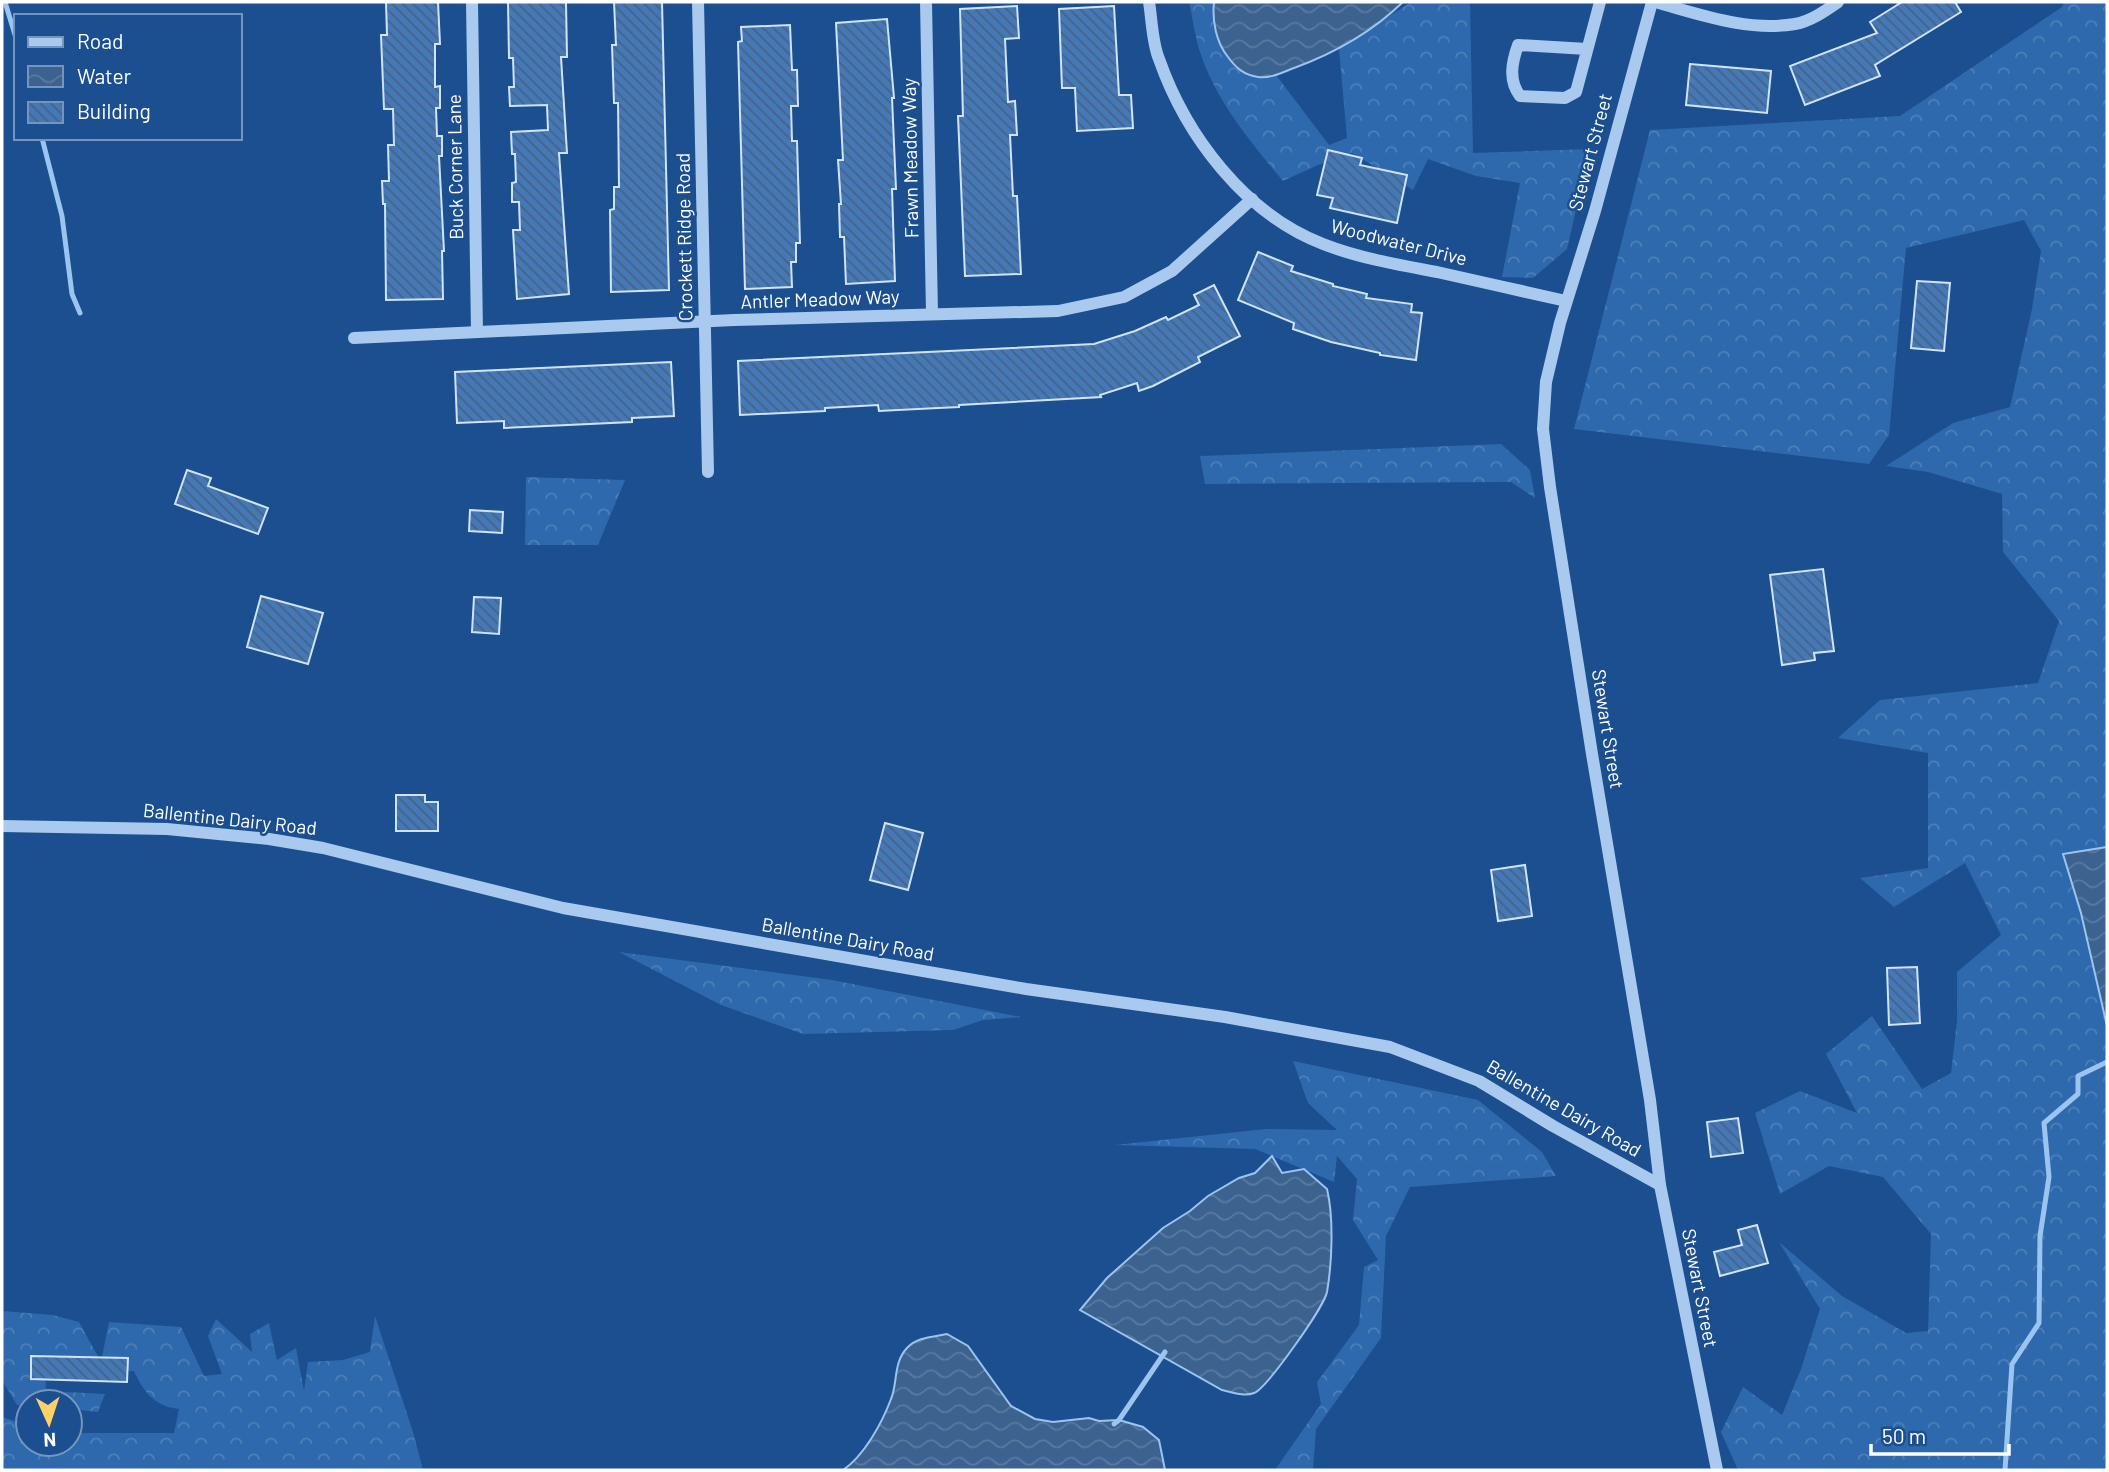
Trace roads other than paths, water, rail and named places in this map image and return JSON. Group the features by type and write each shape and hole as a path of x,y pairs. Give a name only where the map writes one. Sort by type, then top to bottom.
{"street":[{"name":"Buck Corner Lane","path":"472,2 477,332"},
{"name":"Crockett Ridge Road","path":"698,2 708,472"},
{"name":"Frawn Meadow Way","path":"926,2 932,313"},
{"name":"Woodwater Drive","path":"1149,2 1158,57 1185,118 1213,161 1252,199 1294,229 1323,244 1390,263 1566,301"},
{"path":"1587,49 1518,45 1511,65 1515,89 1520,96 1565,98 1576,92 1600,2"},
{"path":"1653,2 1729,23 1774,25 1795,24 1810,19 1838,2"},
{"name":"Stewart Street","path":"1653,2 1595,211 1566,301 1546,382 1543,429 1590,741 1650,1100 1660,1185 1717,1470"},
{"name":"Antler Meadow Way","path":"354,338 932,313 1058,311 1124,297 1172,271 1252,199"},
{"name":"Ballentine Dairy Road","path":"2,826 167,829 269,839 323,848 563,908 999,984 1225,1017 1390,1047 1479,1081 1553,1126 1660,1185"}],"water":[{"path":"1214,2 1403,2 1379,23 1338,48 1281,73 1263,77 1249,75 1241,70 1220,45"},
{"path":"2107,847 2107,1026 2081,913 2063,854"},
{"path":"1272,1156 1282,1173 1304,1169 1327,1189 1331,1213 1331,1254 1324,1300 1294,1346 1261,1388 1246,1395 1222,1390 1080,1310 1107,1278 1163,1228 1208,1196 1239,1178 1255,1173"},
{"path":"947,1334 968,1346 1011,1406 1035,1419 1053,1422 1089,1418 1099,1421 1119,1420 1143,1427 1159,1440 1165,1470 843,1470 865,1448 877,1428 893,1393 898,1366 907,1348 920,1340"}],"waterway":[{"path":"5,2 14,31"},
{"path":"43,140 62,216 72,294 80,313"},
{"path":"2005,1470 2012,1364 2039,1323 2040,1236 2049,1177 2044,1123 2078,1094 2078,1076 2107,1062"},
{"path":"1114,1424 1165,1352"}]}
